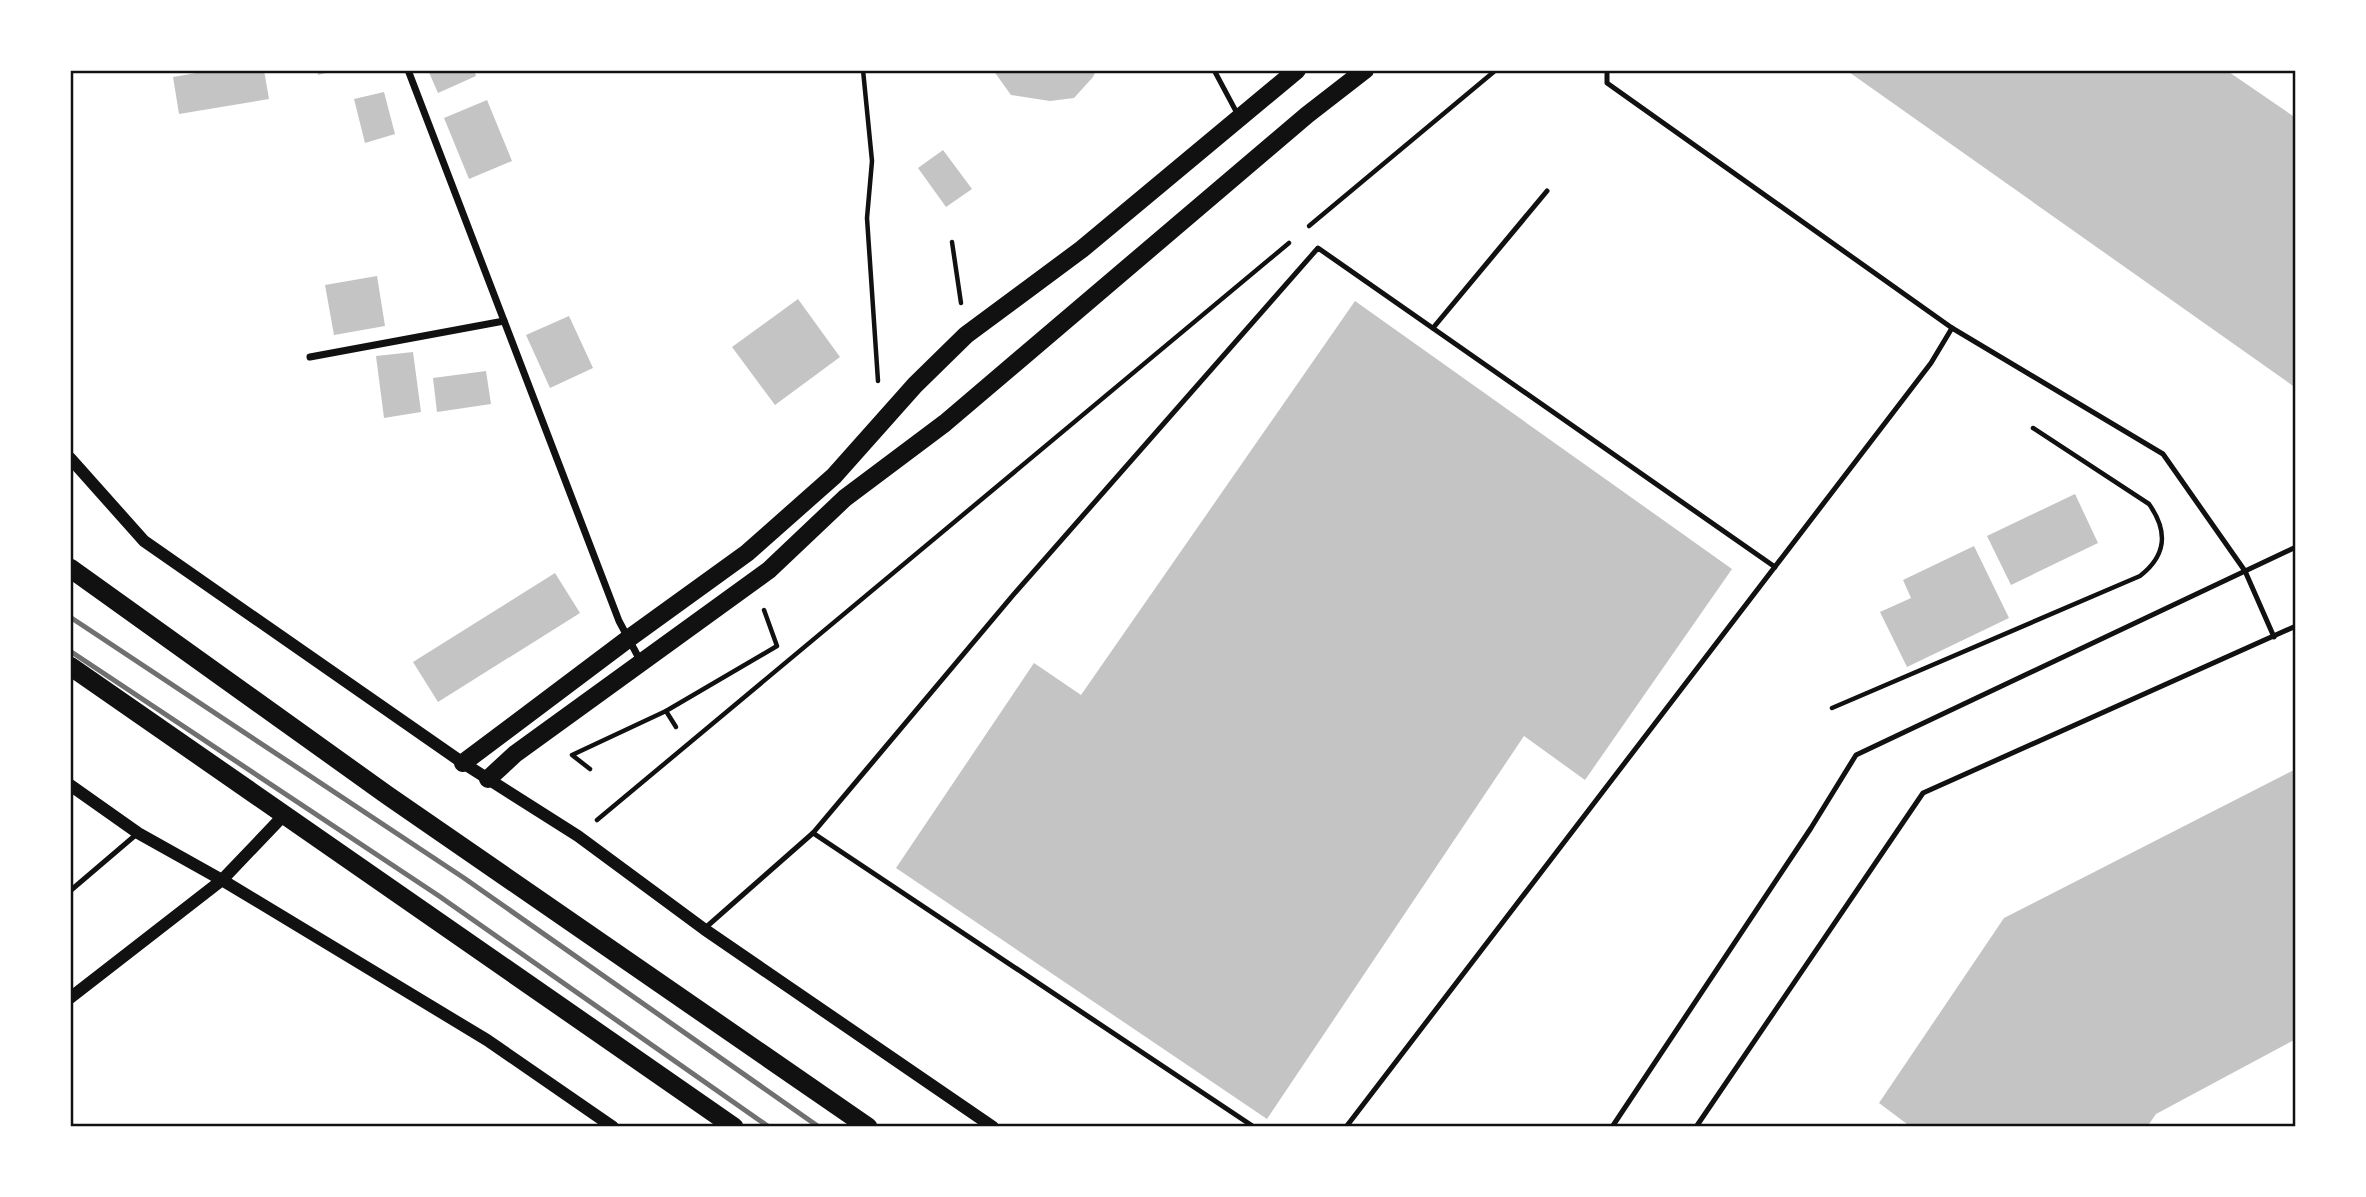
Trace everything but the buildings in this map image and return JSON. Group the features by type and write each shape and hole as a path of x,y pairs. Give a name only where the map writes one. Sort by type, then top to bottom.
{"highway":[{"path":"70,568 387,795 868,1127"},
{"path":"70,666 734,1127"}],"main road":[{"path":"463,762 747,554 834,477 915,385 966,335 1082,248 1297,70"},
{"path":"488,779 515,754 769,570 845,498 945,423 1307,115 1365,70"}],"street":[{"path":"408,70 614,608 642,663"},
{"path":"310,357 504,321"},
{"path":"70,458 144,541 488,779 578,836 704,929 993,1127"},
{"path":"70,785 138,833 222,880 487,1040 613,1127"},
{"path":"70,998 222,880 284,816"}],"lane":[{"path":"1214,70 1239,118"},
{"path":"1607,70 1606,83 1952,328 2163,454 2245,571 2274,637"},
{"path":"1433,328 1547,191"},
{"path":"704,929 813,833 1014,594 1318,248 1775,567"},
{"path":"1346,1127 1931,363 1952,328"},
{"path":"1612,1127 1811,828 1856,755 2296,547"},
{"path":"1696,1127 1923,793 2296,626"},
{"path":"70,891 138,833"},
{"path":"813,833 1254,1127"}],"path":[{"path":"863,70 872,161 867,218 878,383"},
{"path":"1304,231 1496,70"},
{"path":"596,821 1293,240"},
{"path":"952,242 966,335"},
{"path":"1832,708 2140,576 2158,557 2162,544 2162,529 2149,504 2033,428"},
{"path":"590,769 572,755 666,711 777,646 763,606"},
{"path":"666,711 676,727"}],"railway":[{"path":"70,617 464,878 819,1127"},
{"path":"70,651 439,896 769,1127"}]}
